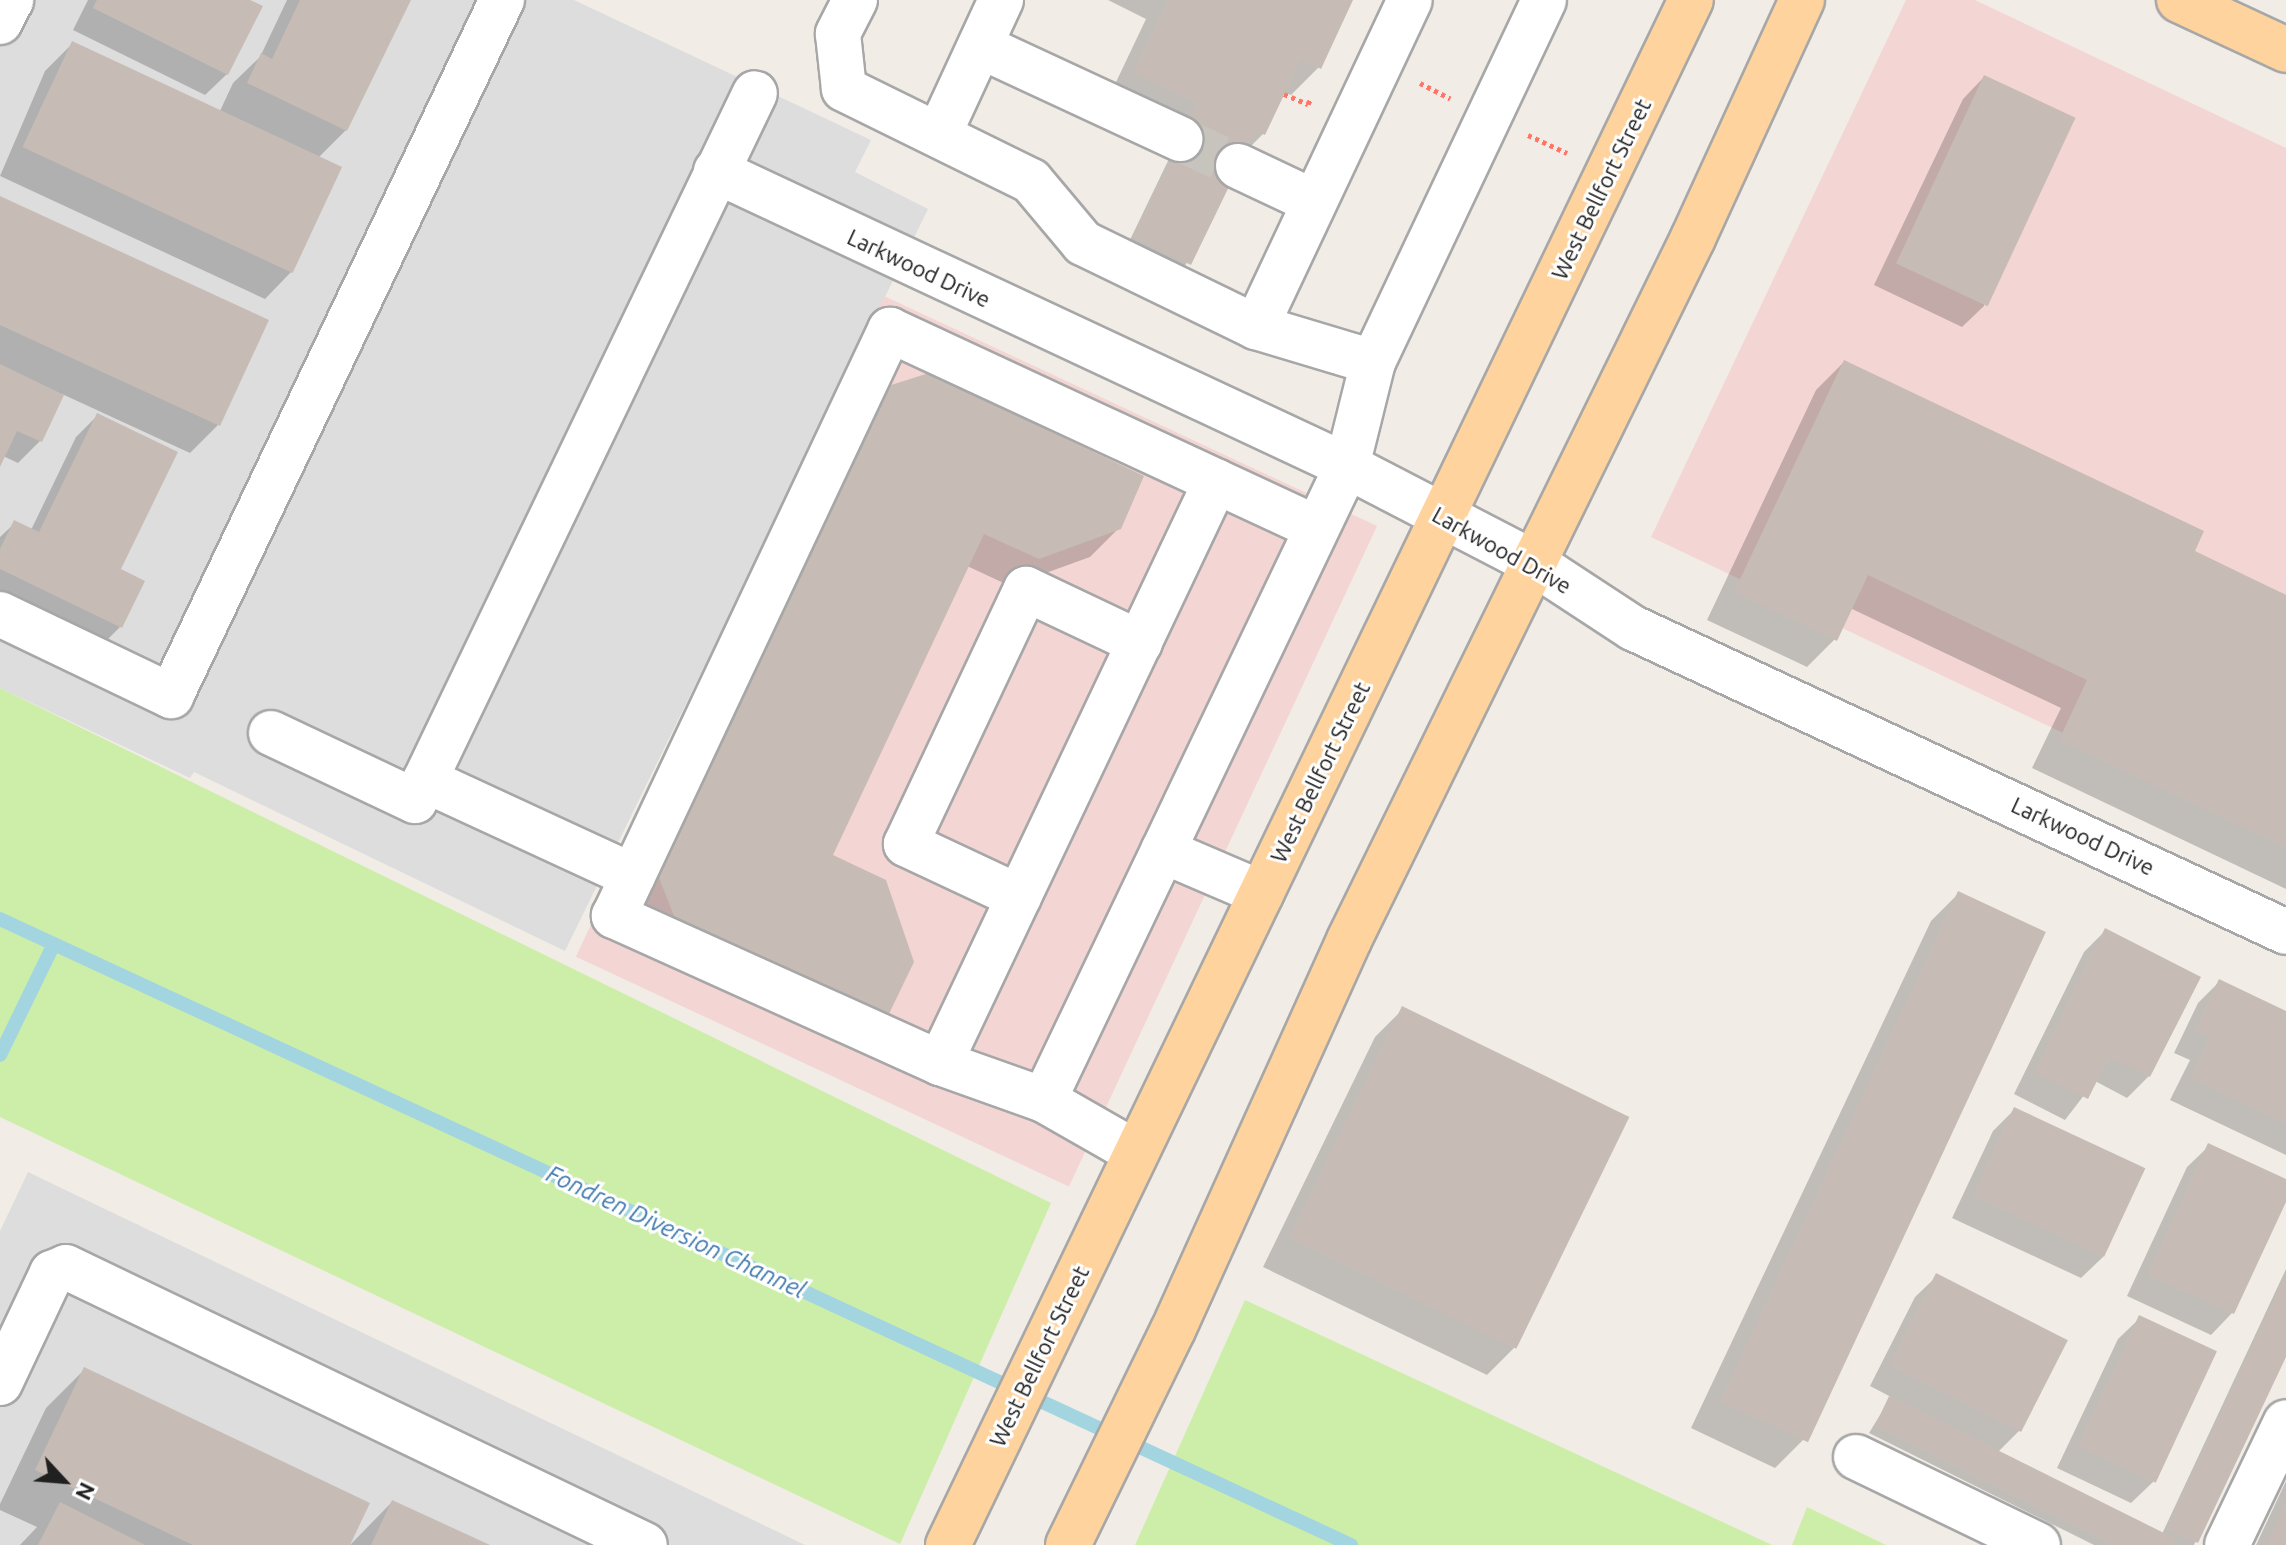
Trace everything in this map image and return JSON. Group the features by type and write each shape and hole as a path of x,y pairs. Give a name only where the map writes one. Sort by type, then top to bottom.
{"main road":[{"name":"West Bellfort Street","path":"948,1545 1691,0"},
{"path":"1068,1545 1173,1330 1349,940 1693,238 1802,0"},
{"path":"2179,0 2286,50"}],"street":[{"path":"0,22 11,0"},
{"path":"0,614 171,696 502,0"},
{"path":"855,0 838,34 844,89 1031,181 1083,243 1256,327 1373,362"},
{"path":"939,134 1001,0"},
{"path":"1256,327 1410,0"},
{"path":"1044,1100 1347,466 1373,362 1544,0"},
{"path":"980,46 1180,139"},
{"path":"271,733 415,801 755,93"},
{"path":"1238,166 1314,202"},
{"name":"Larkwood Drive","path":"716,171 1347,466 1532,562 1633,628 2286,932"},
{"path":"1135,1152 1044,1100 940,1063 614,916 890,330 1316,528"},
{"path":"940,1063 1216,481"},
{"path":"1019,897 906,844 1026,589 1140,643"},
{"path":"425,780 633,876"},
{"path":"1163,851 1261,893"},
{"path":"0,1383 52,1273 66,1267 645,1545"},
{"path":"2227,1545 2286,1422"},
{"path":"1856,1457 2038,1545"}],"path":[{"path":"1413,80 1453,99"},
{"path":"1284,94 1308,104"},
{"path":"1525,133 1567,153"}],"shaded area":[{"path":"0,0 574,0 871,140 855,172 928,209 565,951 194,772 190,778 0,688"},
{"path":"1906,0 1975,0 2286,148 2286,839 1651,537"},
{"path":"884,296 1377,526 1069,1187 576,957"},
{"path":"28,1172 805,1545 0,1545 0,1231"}],"green space":[{"path":"0,688 1051,1203 900,1544 0,1117"},
{"path":"1245,1300 1772,1545 1135,1545"},
{"path":"1807,1507 1886,1545 1792,1545"}],"building":[{"path":"97,0 250,0 263,6 228,75 93,8"},
{"path":"300,0 411,0 347,131 247,83 261,53 272,59"},
{"path":"1168,0 1353,0 1321,69 1301,59 1265,135 1256,131 1191,265 1133,237 1197,103 1133,73"},
{"path":"72,41 342,167 293,273 23,147"},
{"path":"1984,75 2076,118 1988,306 1896,264"},
{"path":"0,196 269,320 220,426 0,325"},
{"path":"1844,360 2204,531 2195,551 2286,595 2286,848 2059,740 2087,680 1868,575 1837,641 1734,592"},
{"path":"0,364 64,395 42,442 17,431 0,467"},
{"path":"929,373 1144,476 1121,529 1039,559 984,534 833,855 886,880 914,962 887,1018 674,916 658,875 888,386"},
{"path":"97,413 178,452 121,569 145,581 122,628 0,569 0,549 14,520 39,532"},
{"path":"1958,891 2046,932 1808,1442 1720,1401"},
{"path":"2105,928 2201,977 2150,1077 2109,1057 2088,1099 2034,1072"},
{"path":"2219,979 2286,1011 2286,1124 2190,1078 2210,1038 2194,1031"},
{"path":"1402,1006 1629,1117 1516,1349 1289,1238"},
{"path":"2014,1107 2145,1168 2104,1257 1973,1196"},
{"path":"2208,1143 2286,1179 2286,1202 2234,1314 2147,1275"},
{"path":"1936,1273 2068,1340 2021,1432 1889,1365"},
{"path":"2286,1274 2286,1357 2198,1543 2166,1529"},
{"path":"2139,1315 2217,1351 2156,1483 2078,1446"},
{"path":"84,1367 370,1503 350,1545 193,1545 35,1470"},
{"path":"1889,1396 2176,1539 2173,1545 2113,1545 1875,1426"},
{"path":"392,1500 490,1545 371,1545"},
{"path":"60,1502 145,1545 38,1545"},
{"path":"2286,1503 2286,1545 2266,1545"}],"waterway":[{"name":"Fondren Diversion Channel","path":"0,919 1351,1545"},
{"path":"0,1055 54,944"}],"tunnel":[{"path":"1180,139 1238,166"}]}
